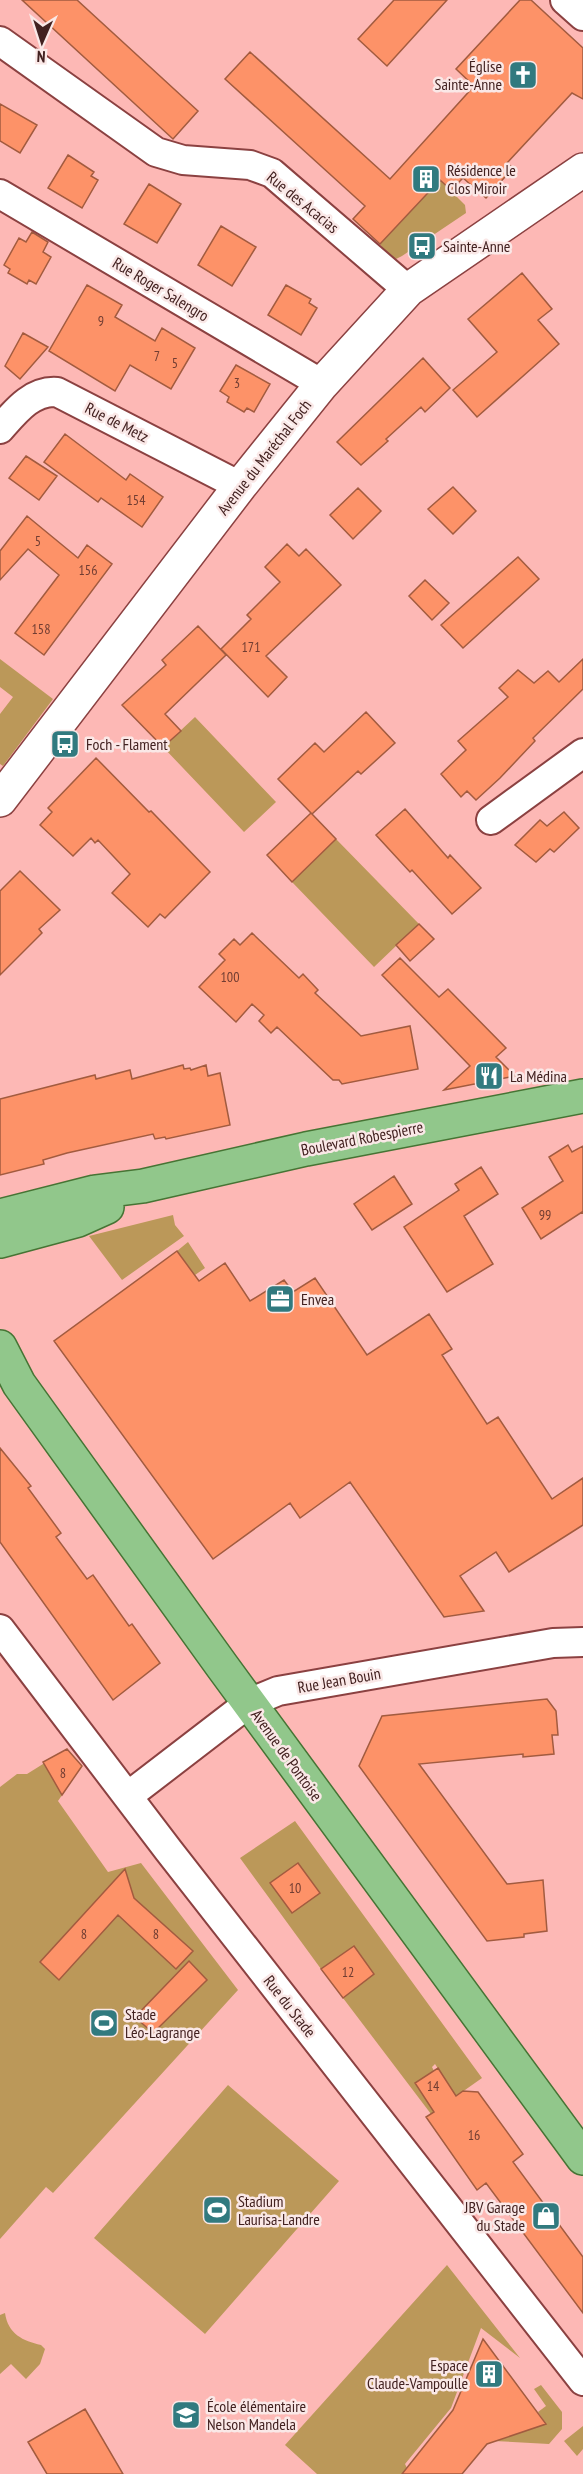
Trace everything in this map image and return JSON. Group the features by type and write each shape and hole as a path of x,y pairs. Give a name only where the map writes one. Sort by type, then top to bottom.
{"main road":[{"name":"Boulevard Robespierre","path":"0,1216 95,1192 143,1186 317,1147 583,1096"},
{"name":"Boulevard Robespierre","path":"0,1242 78,1220 101,1211 143,1186"},
{"name":"Avenue de Pontoise","path":"0,1347 10,1375 583,2158"}],"street":[{"path":"565,0 583,16"},
{"name":"Rue des Acacias","path":"0,41 156,152 183,160 250,165 273,173 408,290"},
{"name":"Avenue du Maréchal Foch","path":"0,800 240,486 322,384 408,290 583,170"},
{"name":"Rue Roger Salengro","path":"0,194 322,384"},
{"name":"Rue de Metz","path":"0,429 34,396 45,391 57,392 240,486"},
{"path":"491,820 583,753"},
{"name":"Rue du Stade","path":"0,1629 282,1997 583,2381"},
{"name":"Rue Jean Bouin","path":"128,1796 249,1703 278,1691 553,1643 583,1642"}],"shaded area":[{"path":"440,180 465,205 466,213 402,256 396,259 387,255 380,244"},
{"path":"0,659 53,699 3,766 0,764 0,714 13,697 0,687"},
{"path":"195,717 276,802 244,832 163,747"},
{"path":"336,839 419,924 374,967 292,882"},
{"path":"173,1215 175,1225 184,1236 122,1280 89,1236"},
{"path":"188,1242 205,1268 195,1275 177,1251"},
{"name":"Stade Léo-Lagrange","path":"67,1749 82,1766 58,1801 108,1872 141,1863 238,1990 53,2193 46,2187 0,2239 0,1787 17,1774 27,1774"},
{"path":"295,1821 482,2078 431,2114 343,1998 374,1974 354,1946 321,1969 240,1858","holes":["298,1863 320,1893 270,1883","435,2064 451,2089 415,2083 434,2071 432,2067"]},
{"name":"Stadium Laurisa-Landre","path":"228,2085 339,2181 205,2334 94,2238"},
{"path":"447,2265 520,2358 481,2328 451,2408 405,2464 410,2474 317,2474 285,2445"},
{"path":"5,2313 9,2326 17,2335 45,2349 40,2364 26,2379 11,2364 0,2374 0,2315"},
{"path":"541,2385 562,2412 562,2429 549,2444 494,2441 546,2424 538,2412 546,2406 534,2389"},
{"path":"583,2426 583,2449 577,2456 564,2441"}],"building":[{"path":"22,0 77,0 198,111 173,139"},
{"path":"394,0 447,0 387,66 358,39"},
{"path":"520,0 531,0 583,48 583,99 572,93 507,163 513,168 486,198 463,178 451,190 440,180 380,244 353,219 365,206 225,79 250,52 390,179 474,86 456,69"},
{"path":"0,104 37,125 20,153 0,141"},
{"path":"68,155 94,172 91,176 98,180 82,208 48,188"},
{"path":"149,184 181,204 157,243 124,224"},
{"path":"221,226 256,247 232,286 198,265"},
{"path":"32,232 48,242 43,252 51,257 36,284 29,280 27,284 8,273 10,269 4,265 19,238 26,242"},
{"path":"522,273 552,309 538,320 559,344 477,417 453,390 497,352 468,319"},
{"path":"87,285 122,305 115,317 155,341 162,328 195,348 171,389 130,365 115,391 49,351"},
{"path":"286,285 311,299 309,303 317,308 301,335 268,315"},
{"path":"23,333 48,347 20,379 5,366"},
{"path":"423,358 450,388 425,412 421,407 361,465 337,442"},
{"path":"236,365 270,384 254,412 247,408 244,412 227,402 229,397 220,391"},
{"path":"65,434 126,480 130,474 163,497 142,527 101,498 98,502 44,462"},
{"path":"26,456 57,476 39,500 9,478"},
{"path":"453,487 476,511 453,534 428,509"},
{"path":"358,488 381,511 353,539 330,515"},
{"path":"27,516 78,558 87,545 112,564 44,655 15,633 59,575 28,549 0,580 0,551"},
{"path":"287,544 299,556 306,549 341,585 266,656 287,677 268,697 221,649 251,619 247,615 280,582 265,567"},
{"path":"518,557 539,579 463,648 441,625"},
{"path":"425,580 449,603 432,620 409,596"},
{"path":"198,626 226,655 165,714 181,731 163,747 122,705 166,665 162,660"},
{"path":"583,659 583,689 533,738 535,741 500,778 476,800 467,791 461,797 441,774 466,750 458,741 508,697 499,688 518,670 534,683 548,671 559,682"},
{"path":"366,712 395,743 361,774 358,771 312,814 336,839 292,882 267,855 311,813 278,779 315,743 324,752"},
{"path":"96,758 210,872 165,918 160,914 148,927 112,893 130,874 98,840 95,843 91,838 73,856 40,825 52,812 48,808"},
{"path":"405,809 448,858 450,855 481,888 452,914 376,835"},
{"path":"564,812 579,828 554,852 550,849 536,862 515,845 540,820 547,826"},
{"path":"20,871 60,910 39,929 42,933 0,975 0,891"},
{"path":"419,924 434,939 410,961 396,945"},
{"path":"252,933 299,978 303,974 318,990 315,993 361,1036 410,1026 418,1069 342,1084 339,1080 333,1080 277,1027 271,1033 259,1021 264,1015 252,1004 236,1022 199,987 225,960 219,954 234,939 240,945"},
{"path":"400,958 439,997 448,989 506,1048 496,1057 515,1076 444,1090 470,1066 382,975"},
{"path":"183,1065 184,1069 190,1068 191,1070 206,1065 208,1076 220,1073 230,1125 166,1139 165,1137 155,1139 153,1134 67,1153 43,1160 44,1164 0,1175 0,1099 95,1075 96,1079 130,1070 132,1079"},
{"path":"568,1145 572,1152 583,1146 583,1213 541,1239 522,1208 563,1181 549,1157"},
{"path":"481,1167 498,1194 464,1216 493,1264 447,1292 404,1227 459,1190 455,1184"},
{"path":"394,1176 412,1204 372,1230 354,1204"},
{"path":"177,1251 199,1281 225,1263 250,1301 284,1280 293,1292 315,1278 367,1355 429,1314 452,1349 442,1355 487,1424 498,1417 552,1499 583,1478 583,1525 509,1572 496,1552 460,1576 484,1611 444,1617 350,1482 300,1518 290,1503 213,1559 54,1341"},
{"path":"0,1448 31,1486 28,1488 61,1533 56,1537 87,1579 93,1575 129,1626 132,1624 160,1663 113,1700 0,1542"},
{"path":"547,1699 556,1711 558,1735 552,1735 554,1754 523,1757 523,1754 419,1764 507,1884 543,1880 547,1931 524,1934 524,1937 487,1941 359,1766 382,1716"},
{"path":"67,1749 82,1766 62,1795 43,1762"},
{"path":"298,1863 320,1893 292,1913 270,1883"},
{"path":"125,1869 134,1898 193,1951 176,1969 118,1915 59,1980 40,1962"},
{"path":"354,1946 374,1974 343,1998 321,1969"},
{"path":"189,1961 207,1980 153,2033 135,2017"},
{"path":"438,2068 456,2096 463,2091 478,2092 523,2154 513,2162 583,2257 583,2313 486,2183 477,2190 426,2117 434,2112 415,2083"},
{"name":"Espace Claude-Vampoulle","path":"483,2339 546,2424 487,2444 462,2474 402,2474 453,2410"},
{"path":"85,2409 123,2474 47,2474 28,2442"}],"place":[{"name":"Église Sainte-Anne","path":"523,75"},
{"name":"Résidence le Clos Miroir","path":"426,179"},
{"name":"Sainte-Anne","path":"422,246"},
{"name":"Foch - Flament","path":"65,744"},
{"name":"La Médina","path":"489,1076"},
{"name":"Envea","path":"280,1299"},
{"name":"Stade Léo-Lagrange","path":"104,2023"},
{"name":"Stadium Laurisa-Landre","path":"217,2210"},
{"name":"JBV Garage du Stade","path":"546,2216"},
{"name":"Espace Claude-Vampoulle","path":"489,2374"},
{"name":"École élémentaire Nelson Mandela","path":"186,2415"}]}
